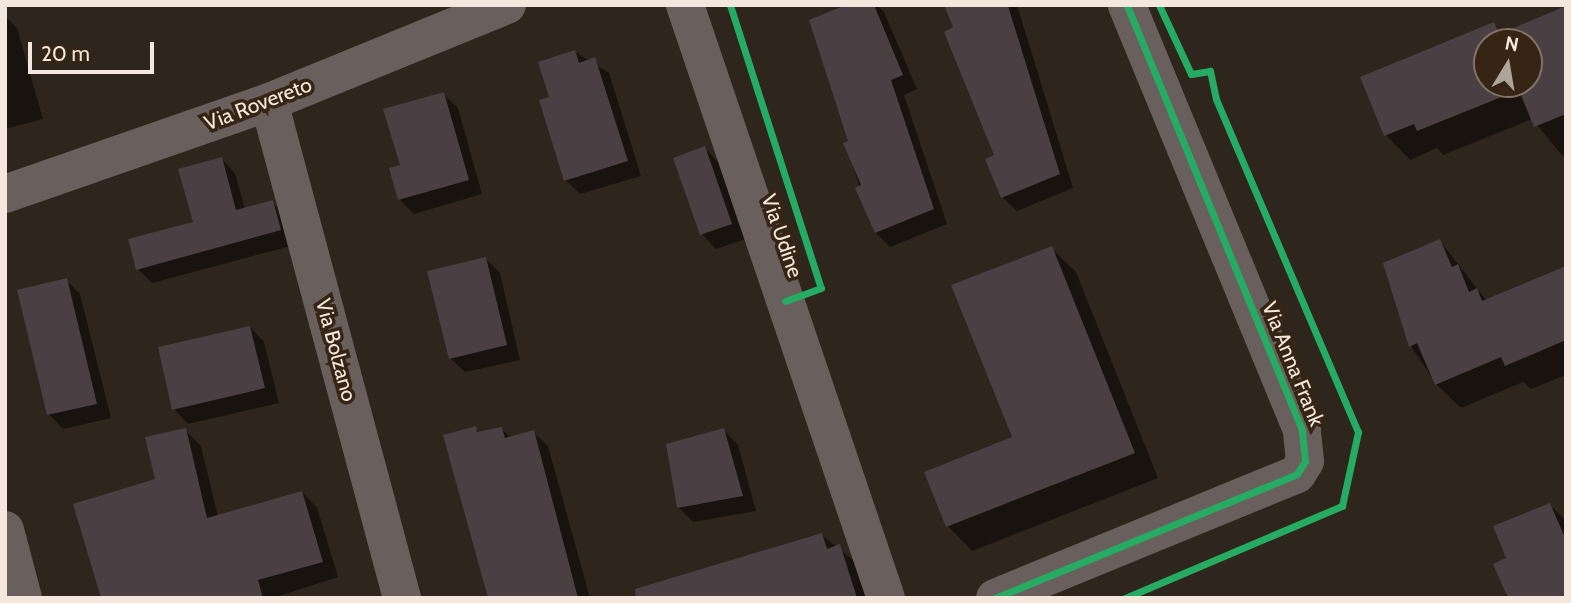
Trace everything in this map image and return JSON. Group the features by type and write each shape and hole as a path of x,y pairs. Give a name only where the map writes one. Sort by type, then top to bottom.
{"street":[{"name":"Via Rovereto","path":"5,194 269,102 507,5"},
{"name":"Via Udine","path":"685,5 886,598"},
{"name":"Via Anna Frank","path":"995,598 1297,474 1305,461 1302,430 1127,5"},
{"name":"Via Bolzano","path":"269,102 402,598"},
{"path":"5,530 23,598"}],"building":[{"path":"846,5 874,5 903,75 891,80 934,209 875,233 855,188 861,185 843,143 848,141 809,20"},
{"path":"944,5 1008,6 1060,174 1001,198 985,159 994,155 944,32 953,27"},
{"path":"1566,6 1566,114 1534,127 1522,98 1543,98 1543,28 1513,28"},
{"path":"1494,22 1496,28 1479,28"},
{"path":"1473,31 1473,98 1499,98 1417,131 1414,124 1384,136 1360,77"},
{"path":"575,50 579,63 595,57 628,161 564,181 539,100 549,97 538,62"},
{"path":"444,92 469,180 398,200 389,168 400,165 383,109"},
{"path":"705,146 732,224 700,235 673,158"},
{"path":"222,157 236,210 273,200 281,230 136,270 128,239 193,222 178,169"},
{"path":"1440,239 1452,267 1458,264 1469,292 1477,288 1482,301 1566,266 1566,340 1505,366 1501,357 1435,385 1417,343 1409,347 1383,263"},
{"path":"1052,246 1135,453 946,527 924,472 1012,437 951,285"},
{"path":"486,257 507,345 449,359 427,271"},
{"path":"67,278 97,404 47,415 17,290"},
{"path":"250,326 265,388 172,410 158,347"},
{"path":"476,426 477,432 502,427 505,438 534,430 578,598 488,598 443,435"},
{"path":"186,428 207,518 302,491 323,562 258,580 263,598 101,598 73,504 155,479 145,437"},
{"path":"724,428 743,496 677,508 666,444"},
{"path":"1550,503 1566,540 1566,598 1508,598 1493,564 1506,558 1493,526"},
{"path":"822,533 827,549 840,544 857,598 636,598 635,589"}],"cycle path":[{"path":"730,5 821,288 785,301"},
{"path":"995,598 1297,474 1305,461 1302,430 1127,5"},
{"path":"1125,598 1342,506 1358,432 1216,99 1210,71 1191,74 1159,5"}]}
